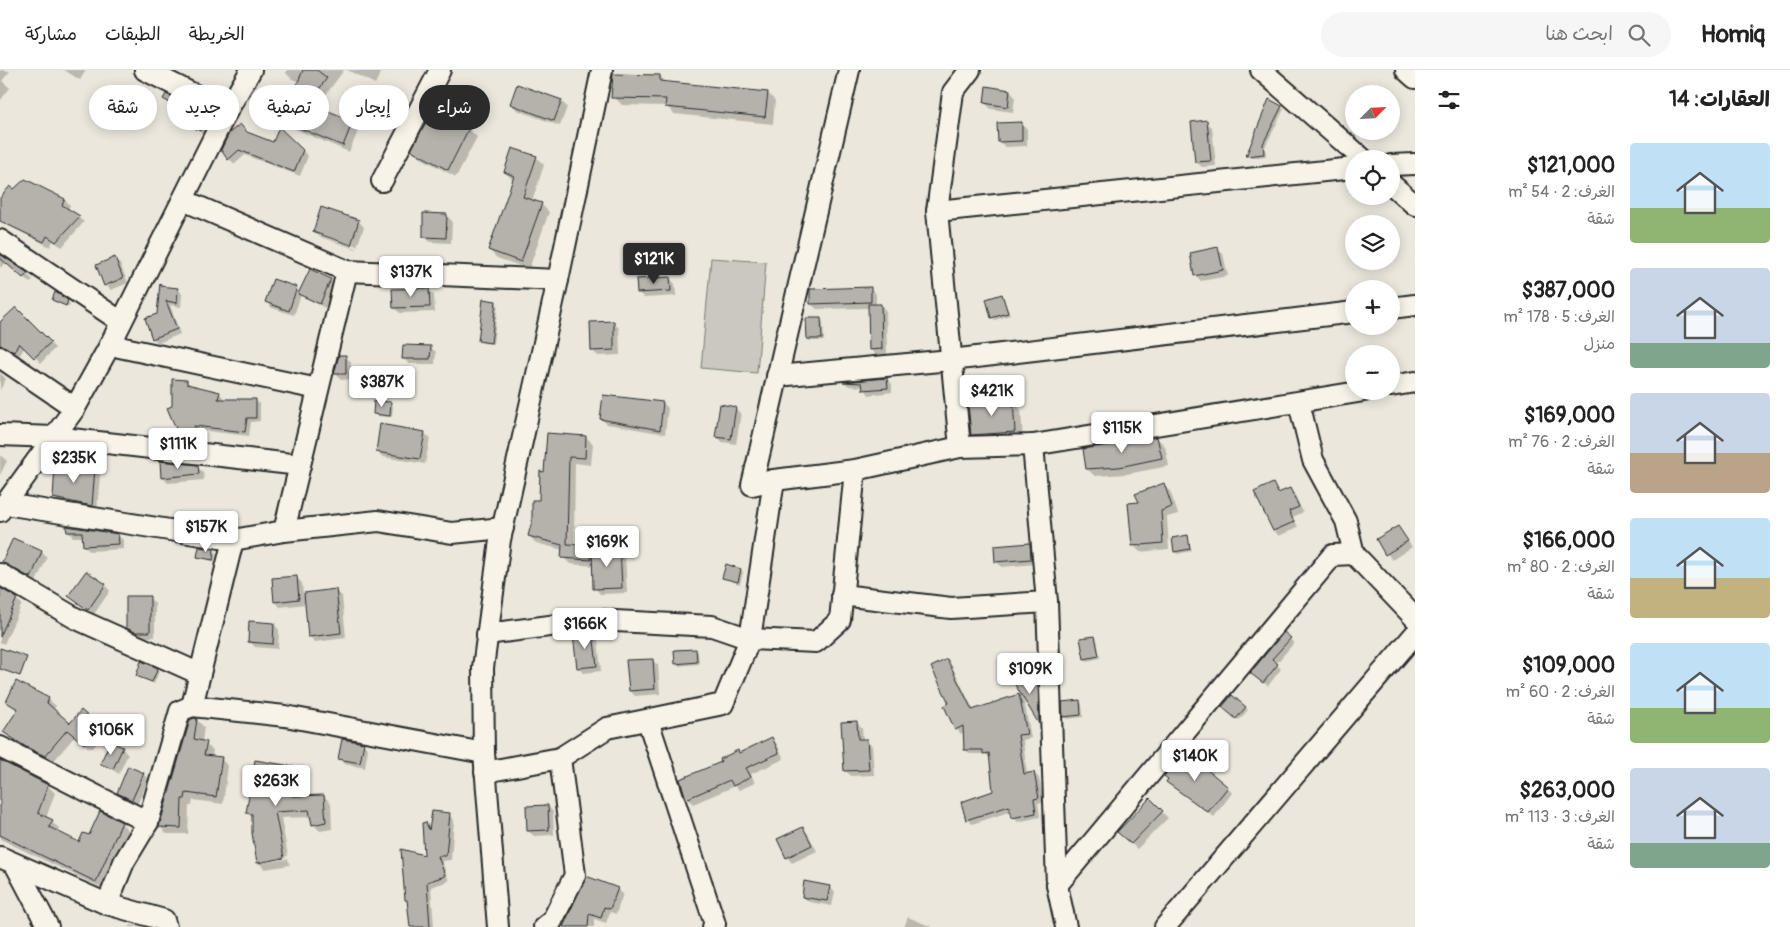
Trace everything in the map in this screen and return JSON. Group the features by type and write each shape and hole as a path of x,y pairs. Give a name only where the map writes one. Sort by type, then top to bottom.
{"street":[{"path":"239,90 251,70"},
{"path":"382,181 440,70"},
{"path":"498,927 484,763 483,668 487,634 502,528 558,280 602,70"},
{"path":"849,70 752,485 774,480 855,470 960,447 1033,445 1345,395"},
{"path":"960,447 937,211 953,92 970,70"},
{"path":"1261,70 1353,150"},
{"path":"1406,70 1415,78"},
{"path":"154,72 178,85"},
{"path":"218,130 120,321 110,345 75,408 3,508 233,540 284,532 378,522 452,533 502,528"},
{"path":"1400,165 1415,164"},
{"path":"937,211 1345,169"},
{"path":"1400,192 1415,205"},
{"path":"183,200 347,271 558,280"},
{"path":"0,240 120,321"},
{"path":"284,532 347,271"},
{"path":"1400,307 1415,305"},
{"path":"777,376 951,360 1345,313"},
{"path":"110,345 318,389"},
{"path":"0,357 75,408"},
{"path":"1400,384 1415,382"},
{"path":"1299,403 1313,460 1346,521 1354,554 1415,618"},
{"path":"0,435 54,437 300,465"},
{"path":"1033,445 1047,602 1057,885 1066,927"},
{"path":"487,634 596,620 712,626 750,639 816,642 840,620 855,470"},
{"path":"106,904 124,862 148,822 180,711 192,706 285,716 484,763 560,758 607,728 723,704 750,639 774,480"},
{"path":"192,706 233,540"},
{"path":"1057,885 1333,555 1354,554"},
{"path":"0,574 75,618 200,674"},
{"path":"842,595 951,608 1047,602"},
{"path":"1165,927 1415,634"},
{"path":"648,721 715,924 713,927"},
{"path":"0,746 148,822"},
{"path":"544,927 552,922 575,875 560,758"},
{"path":"8,861 106,904 164,920 166,927"},
{"path":"8,861 48,927"}],"shaded area":[{"path":"711,258 766,262 757,373 701,368"}],"building":[{"path":"303,70 317,70 327,78 322,85 297,85"},
{"path":"613,74 660,75 660,81 768,92 765,117 665,107 666,99 611,98"},
{"path":"517,84 562,100 554,121 510,104"},
{"path":"986,86 1010,90 1008,107 984,103"},
{"path":"166,94 167,94 167,101 163,99"},
{"path":"1269,99 1282,106 1263,144 1264,154 1246,156"},
{"path":"329,111 339,115 339,130 349,130 343,146 304,130 329,130"},
{"path":"1207,120 1211,161 1195,162 1191,122"},
{"path":"1022,122 1022,141 998,142 997,123"},
{"path":"239,125 247,132 273,142 278,130 282,130 303,150 294,172 239,150 228,160 221,150 229,133 233,130 239,130"},
{"path":"422,130 468,130 448,170 411,150"},
{"path":"512,148 537,156 523,197 542,203 521,262 488,250 514,176 504,172"},
{"path":"25,179 65,199 62,205 80,216 56,242 47,236 44,242 0,221 0,198 10,186 14,189"},
{"path":"321,207 359,220 351,245 313,232"},
{"path":"423,213 447,214 446,238 423,237"},
{"path":"1218,247 1223,270 1194,276 1190,253"},
{"path":"0,254 28,273 23,278 0,258"},
{"path":"115,257 123,278 104,286 96,265"},
{"path":"310,269 331,279 320,304 298,294"},
{"path":"670,277 671,291 637,293 636,279"},
{"path":"273,279 297,287 289,311 265,302"},
{"path":"160,283 161,286 178,288 177,303 166,301 177,329 152,339 145,318 157,314"},
{"path":"871,287 871,302 810,304 810,289"},
{"path":"429,288 430,307 393,308 392,289"},
{"path":"55,292 68,300 66,306 52,300"},
{"path":"1002,294 1008,313 991,318 986,299"},
{"path":"483,299 496,301 491,343 478,341"},
{"path":"868,304 881,304 882,349 869,350"},
{"path":"16,307 51,342 34,358 19,343 14,352 0,345 0,322"},
{"path":"806,318 821,318 822,339 807,339"},
{"path":"614,321 614,350 591,351 590,322"},
{"path":"403,345 431,346 430,359 402,359"},
{"path":"339,355 346,355 346,374 334,374"},
{"path":"887,378 888,388 863,390 862,383 843,382"},
{"path":"172,379 187,380 187,384 220,392 218,399 256,399 256,418 247,418 245,432 194,426 196,441 181,440 167,408 172,406"},
{"path":"603,395 663,402 660,430 600,419"},
{"path":"1013,400 1015,432 971,435 968,403"},
{"path":"374,401 391,402 390,416 373,414"},
{"path":"720,404 736,407 731,439 715,437"},
{"path":"380,424 425,432 420,459 376,452"},
{"path":"547,433 586,436 585,458 569,457 567,544 592,545 591,560 561,558 562,545 528,536 532,521 532,500 539,500 540,471 544,472"},
{"path":"1157,437 1162,458 1119,467 1086,469 1083,449"},
{"path":"160,461 198,465 199,474 161,478"},
{"path":"55,465 95,468 92,506 53,498"},
{"path":"1164,483 1172,507 1161,511 1163,543 1132,546 1128,503 1139,502 1135,494"},
{"path":"1273,483 1278,493 1290,488 1299,507 1289,511 1294,522 1273,531 1254,492"},
{"path":"66,526 118,534 119,544 83,546 82,532 67,532"},
{"path":"1398,526 1408,541 1385,555 1376,539"},
{"path":"1188,535 1190,549 1174,552 1172,538"},
{"path":"13,538 42,551 31,578 2,562"},
{"path":"1030,543 1031,559 995,562 994,546"},
{"path":"620,546 622,588 593,589 592,548"},
{"path":"199,547 214,549 213,560 197,557"},
{"path":"726,564 741,569 738,582 722,578"},
{"path":"86,571 106,584 88,610 68,596"},
{"path":"297,576 299,599 274,602 272,578"},
{"path":"0,588 17,598 0,637"},
{"path":"336,589 341,633 308,637 304,593"},
{"path":"126,596 150,596 150,632 135,632 126,628"},
{"path":"249,621 274,623 273,644 248,642"},
{"path":"593,632 597,666 577,668 573,635"},
{"path":"1284,632 1291,638 1272,659 1278,664 1263,683 1250,673"},
{"path":"1095,636 1099,656 1084,659 1080,638"},
{"path":"0,648 27,657 20,676 0,669"},
{"path":"696,649 697,662 675,664 674,650"},
{"path":"653,659 655,689 629,691 626,660"},
{"path":"947,659 972,710 1019,694 1027,734 1018,735 1024,774 1034,772 1039,798 1034,799 1036,813 1012,818 1009,806 966,820 961,802 993,791 989,753 983,754 983,750 964,750 963,726 955,730 944,706 949,703 931,667"},
{"path":"141,661 158,668 152,682 136,676"},
{"path":"1038,679 1039,724 1014,683"},
{"path":"16,681 49,698 47,703 70,723 81,710 99,726 84,744 67,730 45,756 26,747 3,732 18,709 6,702"},
{"path":"1232,695 1246,707 1236,719 1222,707"},
{"path":"1080,700 1081,715 1063,717 1062,702"},
{"path":"197,719 194,739 207,742 204,755 222,757 216,797 186,793 185,799 182,799 181,828 159,827 190,720"},
{"path":"857,721 858,739 867,739 869,770 844,771 841,722"},
{"path":"772,737 779,753 746,768 751,777 733,786 730,780 686,799 680,779 721,762 720,759 738,750 739,753"},
{"path":"342,739 364,743 360,763 338,759"},
{"path":"110,742 123,747 113,769 100,764"},
{"path":"1185,751 1228,787 1208,812 1166,782 1168,779 1164,776"},
{"path":"0,760 48,785 38,813 53,820 49,827 79,842 83,833 89,835 100,811 122,822 96,882 0,835"},
{"path":"255,760 297,767 292,796 324,795 326,822 312,825 309,810 275,812 284,858 257,863 252,833 252,814 246,813"},
{"path":"128,766 144,773 132,800 117,793"},
{"path":"1150,798 1163,811 1131,844 1117,832"},
{"path":"548,805 549,830 527,831 526,806"},
{"path":"432,811 450,813 446,856 438,856 445,876 427,882 430,927 410,927 407,900 405,900 401,849 424,855 422,823 426,822 429,830"},
{"path":"803,827 812,845 786,858 777,839"},
{"path":"586,876 618,888 610,909 604,907 601,918 589,914 588,927 563,927"},
{"path":"804,881 830,886 827,901 802,897"}]}
